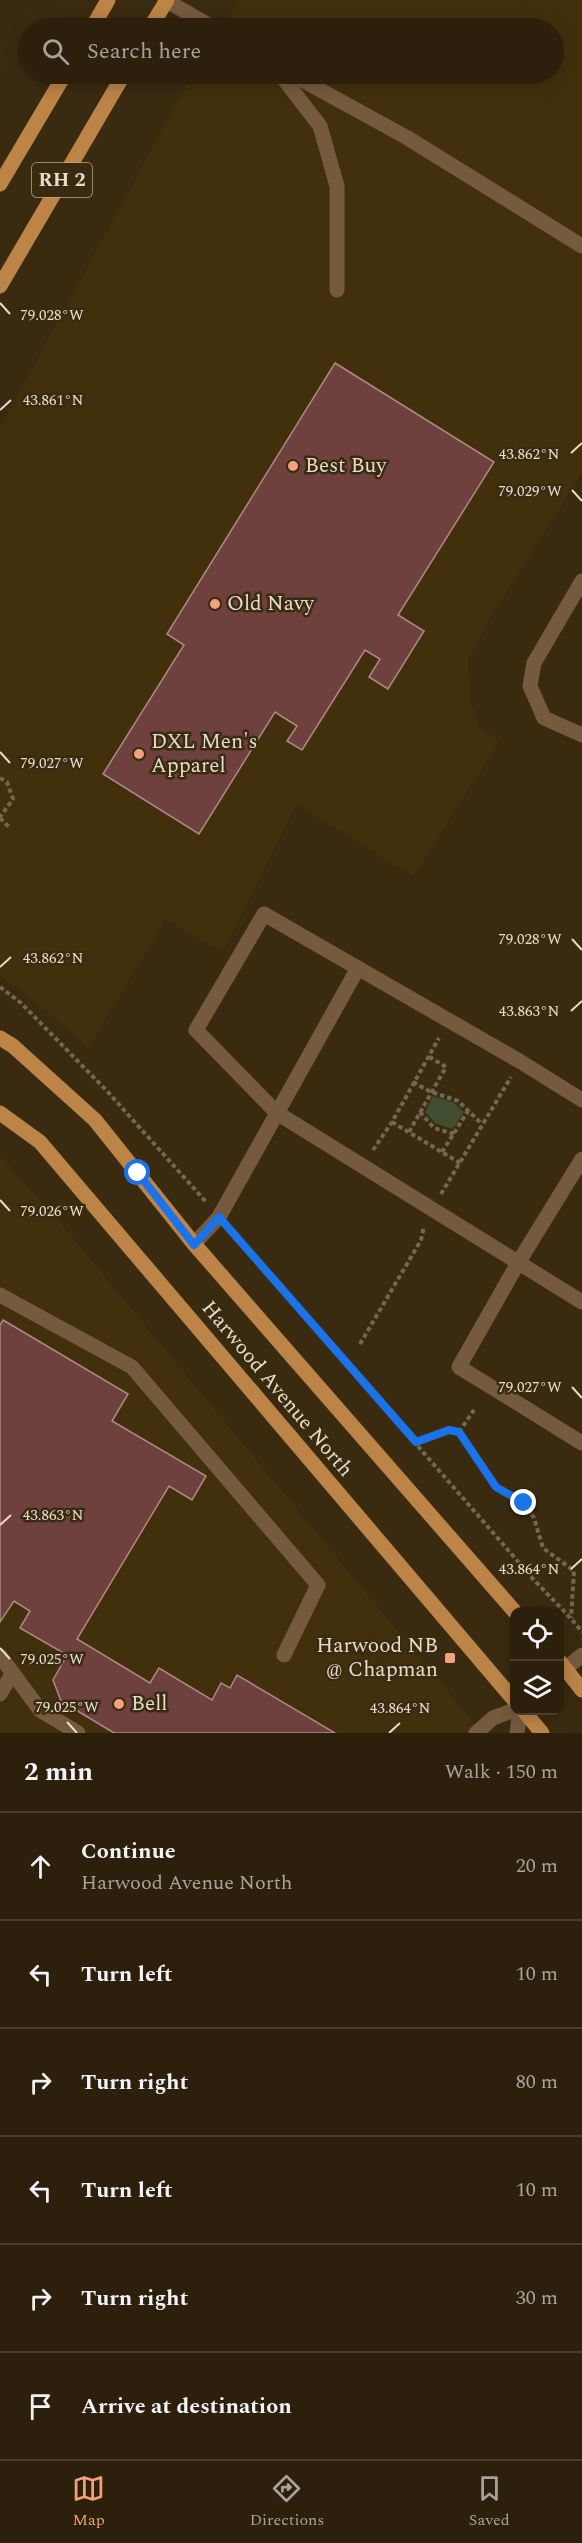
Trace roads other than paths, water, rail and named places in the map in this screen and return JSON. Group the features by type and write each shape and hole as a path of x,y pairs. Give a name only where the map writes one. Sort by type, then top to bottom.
{"main road":[{"path":"98,18 108,0"},
{"path":"156,18 166,0"},
{"name":"RH 2","path":"0,184 59,84"},
{"name":"RH 2","path":"0,286 118,84"},
{"name":"Harwood Avenue North","path":"0,1038 14,1046 95,1120 194,1245 511,1607"},
{"name":"Harwood Avenue North","path":"0,1113 40,1142 510,1695"},
{"path":"564,1671 582,1690"},
{"path":"526,1715 542,1733"}],"street":[{"path":"166,0 197,18"},
{"path":"288,84 320,126 337,186 337,290"},
{"path":"309,84 406,137 582,246"},
{"path":"582,581 534,663 530,686 544,718 582,735"},
{"path":"582,1100 264,914 196,1030 277,1113 582,1302"},
{"path":"194,1245 219,1217 358,968"},
{"path":"582,1159 518,1263 459,1367 582,1443"},
{"path":"0,1295 132,1367 318,1585 284,1655"},
{"path":"564,1666 582,1655"},
{"path":"0,1656 40,1710 78,1733"},
{"path":"0,1694 12,1674"},
{"path":"476,1733 493,1718 510,1712"},
{"path":"517,1733 520,1715"}],"place":[{"name":"Best Buy","path":"293,466"},
{"name":"Old Navy","path":"215,604"},
{"name":"DXL Men's Apparel","path":"139,754"},
{"name":"Harwood NB @ Chapman","path":"450,1658"},
{"name":"Bell","path":"119,1704"}]}
